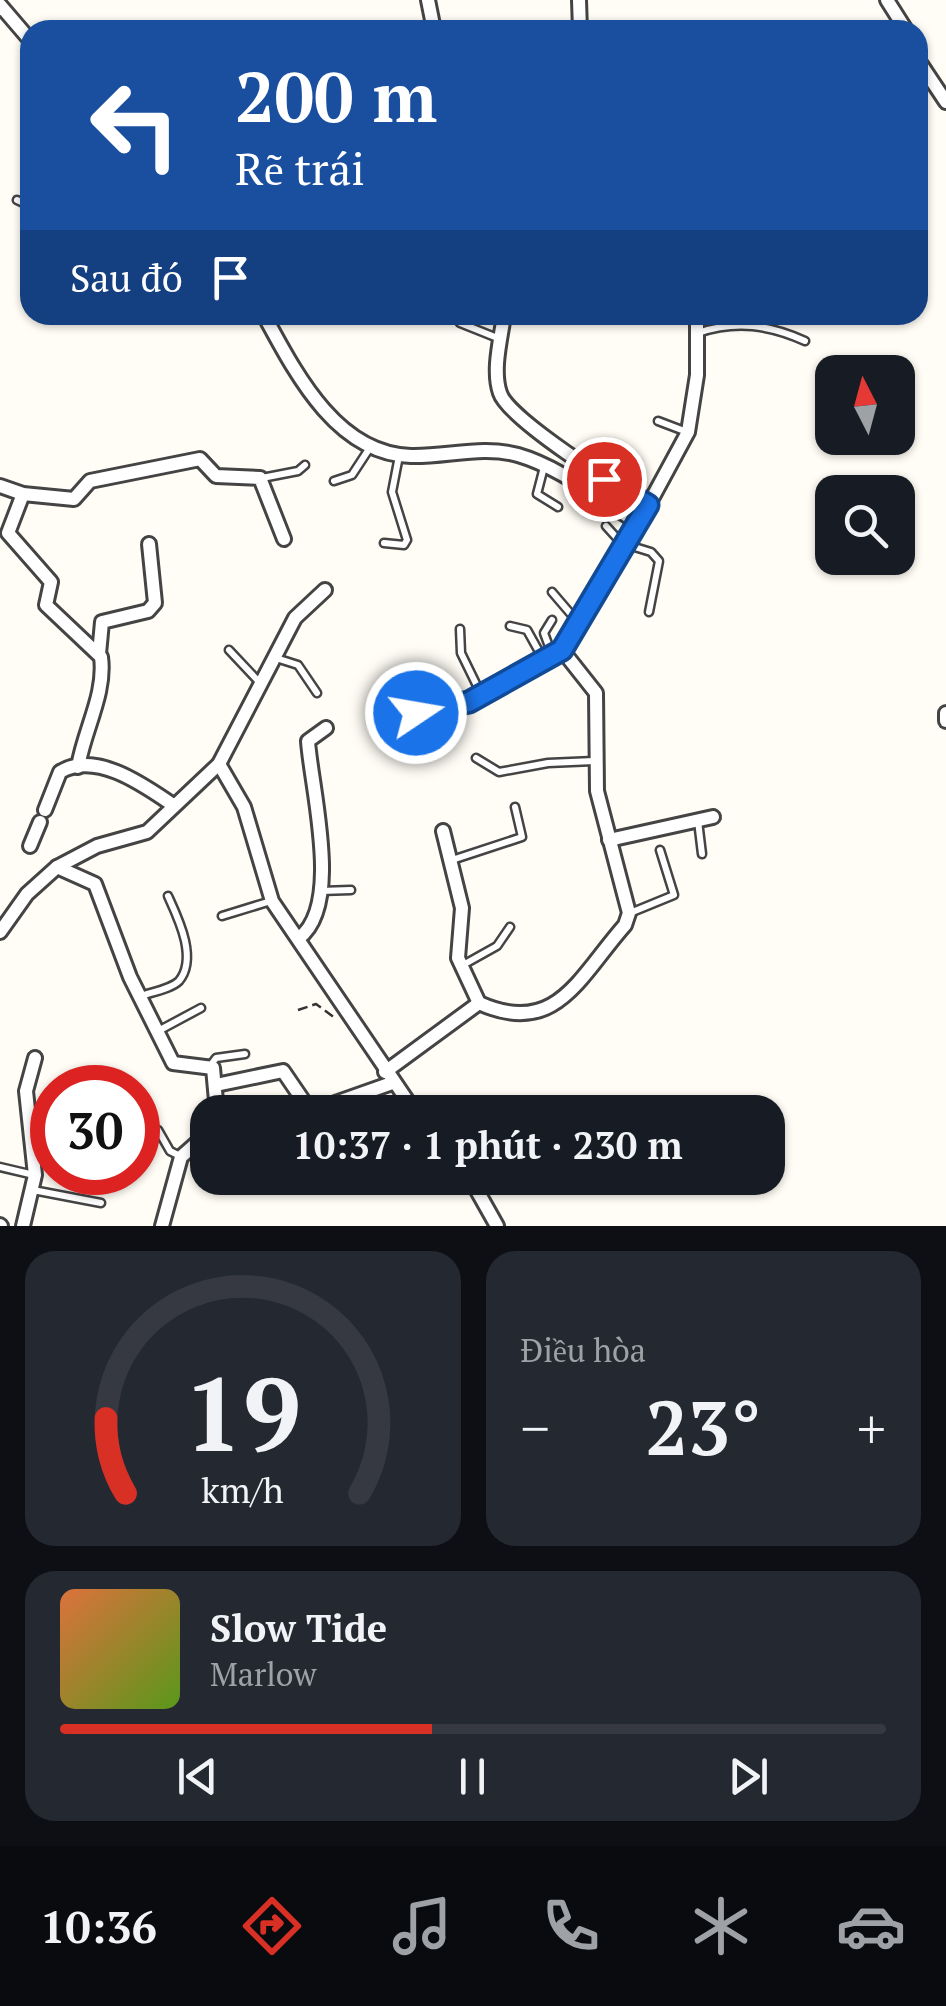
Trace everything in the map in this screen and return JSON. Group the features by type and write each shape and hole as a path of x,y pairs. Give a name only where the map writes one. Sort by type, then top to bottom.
{"street":[{"path":"0,5 20,28"},
{"path":"928,75 946,102"},
{"path":"270,325 312,397 357,438 372,446 399,454 488,450 518,455 644,513"},
{"path":"503,325 497,378 507,406 644,513"},
{"path":"388,705 396,712 441,710 482,696 552,654 634,548 644,513 688,432 697,325"},
{"path":"0,486 23,494 74,499 90,480 200,459 216,476 260,478 284,539"},
{"path":"23,494 8,534 51,582 46,599 50,612 101,650"},
{"path":"78,767 87,722 103,681 102,626 110,617 144,612 155,603 149,544"},
{"path":"0,932 27,894 57,867 97,846 147,832 218,764 302,609 325,590"},
{"path":"443,831 462,908 457,952 479,1003 521,1015 554,1006 625,925 629,913 597,792 596,693 552,654"},
{"path":"946,713 946,721"},
{"path":"299,938 312,927 322,830 308,741 326,728"},
{"path":"218,764 244,807 272,901 402,1095"},
{"path":"30,846 60,772 78,767 116,771 173,806"},
{"path":"609,840 713,817"},
{"path":"57,867 95,884 140,996 175,1066 210,1066 217,1095"},
{"path":"363,1095 479,1003"},
{"path":"33,1065 35,1058"},
{"path":"216,1085 283,1071 299,1095"},
{"path":"30,1076 26,1091 30,1143"},
{"path":"162,1226 181,1156 190,1148"},
{"path":"23,1226 30,1195"},
{"path":"480,1195 497,1226"}],"lane":[{"path":"465,325 501,340"},
{"path":"697,334 721,328 768,326 806,342"},
{"path":"658,422 688,432"},
{"path":"334,481 352,475 372,446"},
{"path":"384,543 404,544 407,540 392,492 399,454"},
{"path":"260,478 298,471 305,465"},
{"path":"545,466 537,494 558,507"},
{"path":"606,526 659,562 649,612"},
{"path":"552,592 576,620"},
{"path":"552,620 544,633 552,654"},
{"path":"510,626 527,630 552,654"},
{"path":"460,629 460,648 482,696"},
{"path":"229,650 262,685"},
{"path":"275,658 298,666 317,693"},
{"path":"476,758 499,772 548,762 595,761"},
{"path":"452,860 522,837 515,807"},
{"path":"698,820 702,854"},
{"path":"629,913 674,896 660,850"},
{"path":"318,891 351,890"},
{"path":"140,996 173,984 181,976 185,943 168,896"},
{"path":"222,916 272,901"},
{"path":"462,965 497,946 510,927"},
{"path":"160,1030 201,1008"},
{"path":"210,1066 216,1058 245,1054"},
{"path":"160,1134 170,1151 181,1156"},
{"path":"0,1166 30,1181"},
{"path":"74,1195 100,1203"}],"path":[{"path":"298,1010 321,1006 363,1035"}],"route":[{"path":"416,713 469,702 562,650 648,505 604,479"}]}
